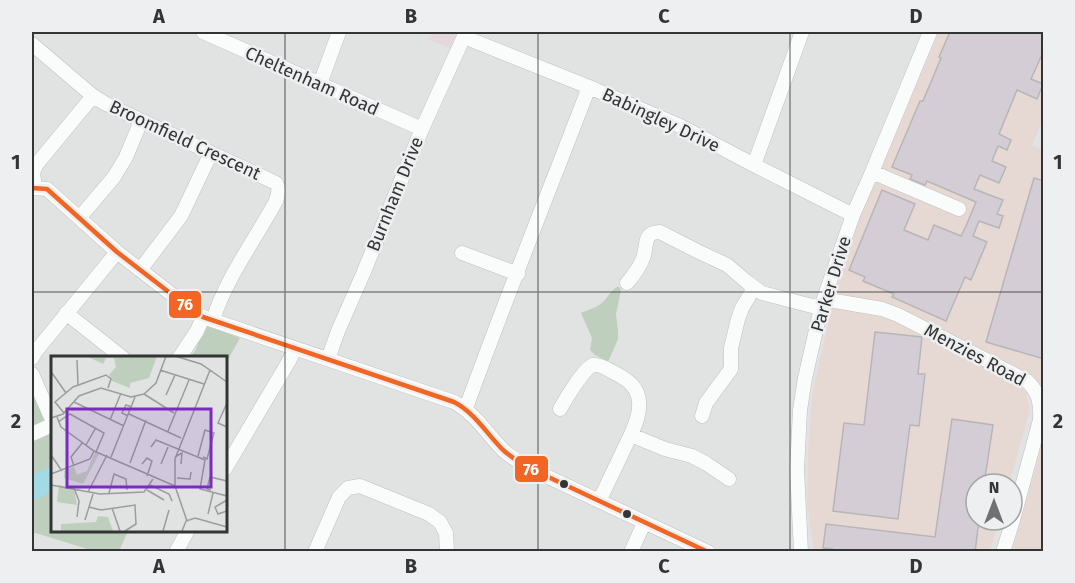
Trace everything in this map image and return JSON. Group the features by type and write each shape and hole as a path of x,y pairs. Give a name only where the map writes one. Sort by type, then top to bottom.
{"street":[{"name":"Cheltenham Road","path":"203,32 422,129"},
{"path":"320,84 339,32"},
{"name":"Parker Drive","path":"801,552 796,470 800,410 822,304 853,215 930,32"},
{"path":"754,165 798,33"},
{"name":"Babingley Drive","path":"465,34 680,126 853,215"},
{"name":"Burnham Drive","path":"328,359 422,129 465,34"},
{"name":"Broomfield Crescent","path":"32,44 93,96 106,104 276,183 278,187 276,201 208,319"},
{"path":"466,408 490,340 518,274 589,87"},
{"path":"93,96 36,165 33,172 33,187 47,189 117,252 192,310 208,319 442,397 466,408 503,449 527,467 708,552"},
{"path":"80,217 114,177 126,157 141,121"},
{"path":"140,270 181,216 211,153"},
{"path":"872,172 959,209"},
{"name":"Menzies Road","path":"627,283 643,258 646,240 655,232 660,232 727,265 762,293 816,307 828,300 882,309 1027,381 1036,391 1041,405 1040,420 1003,552"},
{"path":"32,358 117,252"},
{"path":"462,253 518,274"},
{"path":"702,416 706,403 731,369 731,348 738,319 754,288"},
{"path":"66,313 120,356"},
{"path":"180,356 196,331 208,319"},
{"path":"226,467 295,348"},
{"path":"560,409 572,390 593,365 599,365 625,378 636,388 640,405 639,413 631,435 599,501"},
{"path":"32,374 51,418"},
{"path":"32,434 51,425"},
{"path":"631,435 665,449 692,456 729,479"},
{"path":"315,552 339,497 348,488 360,486 429,514 440,522 446,533 447,552"},
{"path":"631,552 644,523"},
{"path":"176,552 187,532"}],"shaded area":[{"path":"432,32 458,32 451,49 429,39"},
{"path":"939,32 1043,32 1043,118 1032,146 1044,150 1043,382 1026,396 1029,413 1012,472 964,472 964,532 996,532 990,551 814,552 807,503 812,396 830,314 859,213"},
{"path":"1043,441 1043,551 1012,551 1017,532 1024,532 1024,508"}],"green space":[{"path":"617,287 621,290 616,314 618,339 607,361 590,350 592,338 581,313 601,304"},
{"path":"205,325 240,338 226,363 226,356 191,356"},
{"path":"32,388 47,421 32,428"},
{"path":"51,432 51,532 128,532 119,551 94,551 32,532 32,441"}],"water":[{"path":"51,466 51,491 32,501 32,475"}],"building":[{"path":"950,32 1044,32 1044,50 1031,79 1043,84 1037,99 1017,90 999,134 1011,140 1007,150 998,146 992,161 1006,167 999,183 980,175 974,189 1003,200 997,214 1003,216 999,228 979,221 973,236 987,242 971,280 965,277 946,321 892,297 894,294 863,281 865,277 849,270 882,190 915,204 904,230 928,240 934,225 961,236 966,226 976,202 927,181 925,185 910,179 912,175 892,167 920,101 923,101"},
{"path":"1034,178 1044,181 1044,359 986,342"},
{"path":"875,332 922,337 918,374 925,374 919,426 910,425 898,519 833,511 844,423 864,425"},
{"path":"952,419 993,425 986,472 964,472 964,532 978,532 975,552 831,552 832,549 823,548 826,524 935,537"}],"transit line":[{"name":"76","path":"32,188 47,189 117,252 203,317 454,402 475,418 503,450 527,467 708,552"}]}
